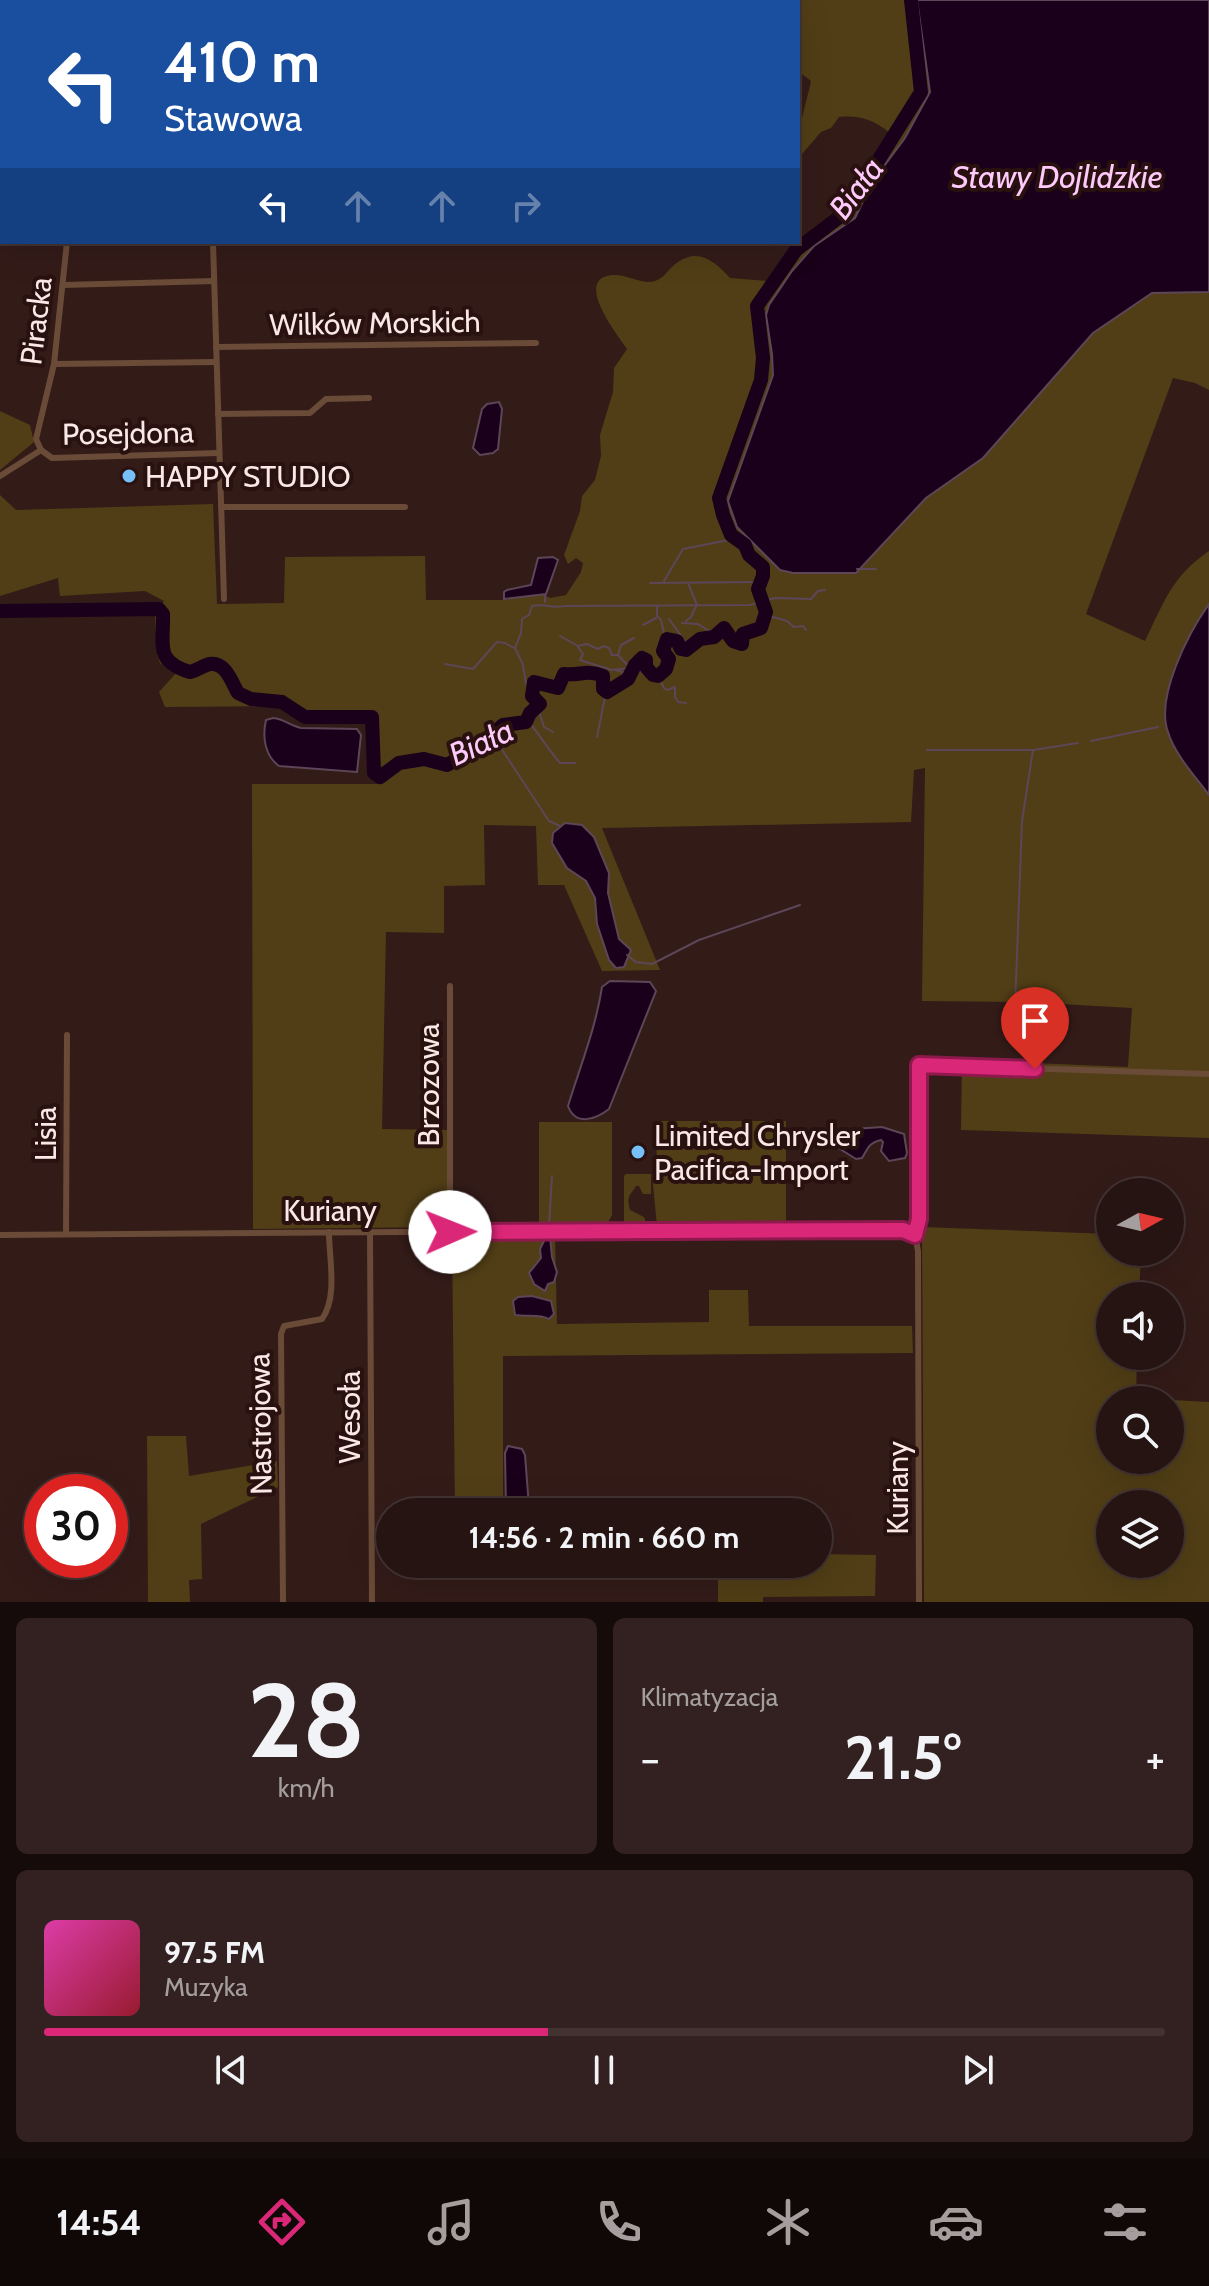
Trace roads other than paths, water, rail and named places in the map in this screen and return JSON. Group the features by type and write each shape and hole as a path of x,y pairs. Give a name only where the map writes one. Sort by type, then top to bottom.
{"street":[{"name":"Piracka","path":"41,450 37,433 54,364 67,244"},
{"path":"213,244 224,599"},
{"path":"63,285 214,281"},
{"name":"Wilków Morskich","path":"216,347 536,343"},
{"path":"54,364 216,362"},
{"path":"218,414 310,413 326,399 369,398"},
{"path":"0,476 41,450"},
{"name":"Posejdona","path":"41,450 52,458 219,453"},
{"path":"221,507 405,507"},
{"name":"Brzozowa","path":"450,986 450,1232"},
{"name":"Lisia","path":"66,1234 67,1035"},
{"path":"915,1235 919,1219 919,1065 1209,1074"},
{"name":"Kuriany","path":"0,1235 903,1230 915,1235 919,1282 919,1602"},
{"name":"Nastrojowa","path":"283,1602 281,1334 284,1326 322,1319 326,1314 331,1298 329,1232"},
{"name":"Wesoła","path":"370,1232 372,1602"}],"water":[{"name":"Stawy Dojlidzkie","path":"917,0 1209,0 1209,292 1152,293 1093,333 983,458 926,498 856,573 793,573 780,570 737,527 728,501 773,375 766,315 769,305 792,271 814,246 855,218 873,181 905,138 930,92"},
{"path":"499,402 502,409 498,449 480,455 473,448 482,409 487,404"},
{"path":"553,557 558,560 546,594 504,599 507,590 531,585 538,558"},
{"path":"1209,604 1209,795 1175,749 1165,718 1166,701 1176,665"},
{"path":"273,718 301,728 357,729 361,735 357,772 279,766 270,757 264,733 266,720"},
{"path":"565,823 582,825 594,837 609,873 608,893 619,939 631,950 624,967 616,968 609,960 597,924 595,898 586,881 567,868 552,843 553,833"},
{"path":"610,981 650,982 656,991 609,1109 598,1116 580,1119 568,1106 592,1032 602,987"},
{"path":"882,1127 904,1134 905,1158 889,1161 881,1151 881,1140 871,1145 862,1158 856,1159 837,1147 839,1130"},
{"path":"550,1237 557,1272 554,1282 548,1284 545,1291 534,1284 529,1273 541,1258 540,1249 545,1239"},
{"path":"532,1296 551,1301 554,1314 549,1319 515,1315 513,1301 518,1297"},
{"path":"508,1446 522,1449 528,1498 506,1498 505,1453"}],"waterway":[{"name":"Biała","path":"0,611 159,609 163,614 163,650 171,663 179,668 190,672 216,664 228,674 238,693 251,699 282,702 305,717 372,717 374,773 380,777 399,763 424,759 447,765 479,746 503,725 526,722 540,704 532,696 534,682 558,688 564,674 592,673 603,676 603,689 607,692 628,679 642,658 653,675 658,676 666,669 669,659 663,651 667,639 677,641 681,649 686,650 700,639 714,637 724,628 733,641 742,644 743,634 761,628 766,612 758,589 763,567 749,555 745,545 731,535 719,498 761,380 763,358 757,306 796,250 846,212 921,92 911,0"},
{"path":"664,581 683,549 729,540 733,536"},
{"path":"857,569 876,569"},
{"path":"650,583 760,582"},
{"path":"688,583 697,605"},
{"path":"532,685 526,684 523,665 515,648 522,619 529,615 532,606 750,605 775,598 811,599 818,591 825,590"},
{"path":"545,595 545,602"},
{"path":"657,606 657,616 668,638"},
{"path":"686,621 696,606"},
{"path":"766,615 787,621 794,627 803,626 806,630"},
{"path":"643,625 656,618"},
{"path":"669,619 689,647"},
{"path":"682,623 698,624 716,635"},
{"path":"560,636 578,646 587,644 598,649 604,646 609,648 612,655 618,655 632,670 652,673"},
{"path":"618,655 621,645 634,638"},
{"path":"445,664 473,669 497,642 514,648"},
{"path":"578,647 583,654 580,660 612,670 629,668"},
{"path":"615,670 630,674"},
{"path":"658,676 667,690 675,687 678,702 686,703"},
{"path":"597,737 605,697 610,695 611,690"},
{"path":"538,708 544,727 553,732"},
{"path":"528,721 560,763 575,763"},
{"path":"1091,741 1158,727"},
{"path":"493,736 549,821 560,826"},
{"path":"1015,1007 1022,821 1033,750 1078,743"},
{"path":"927,750 1033,750"},
{"path":"627,955 636,962 652,964 699,940 800,905"},
{"path":"549,1226 552,1176"}],"place":[{"name":"HAPPY STUDIO","path":"129,476"},
{"name":"Limited Chrysler Pacifica-Import","path":"638,1152"}]}
